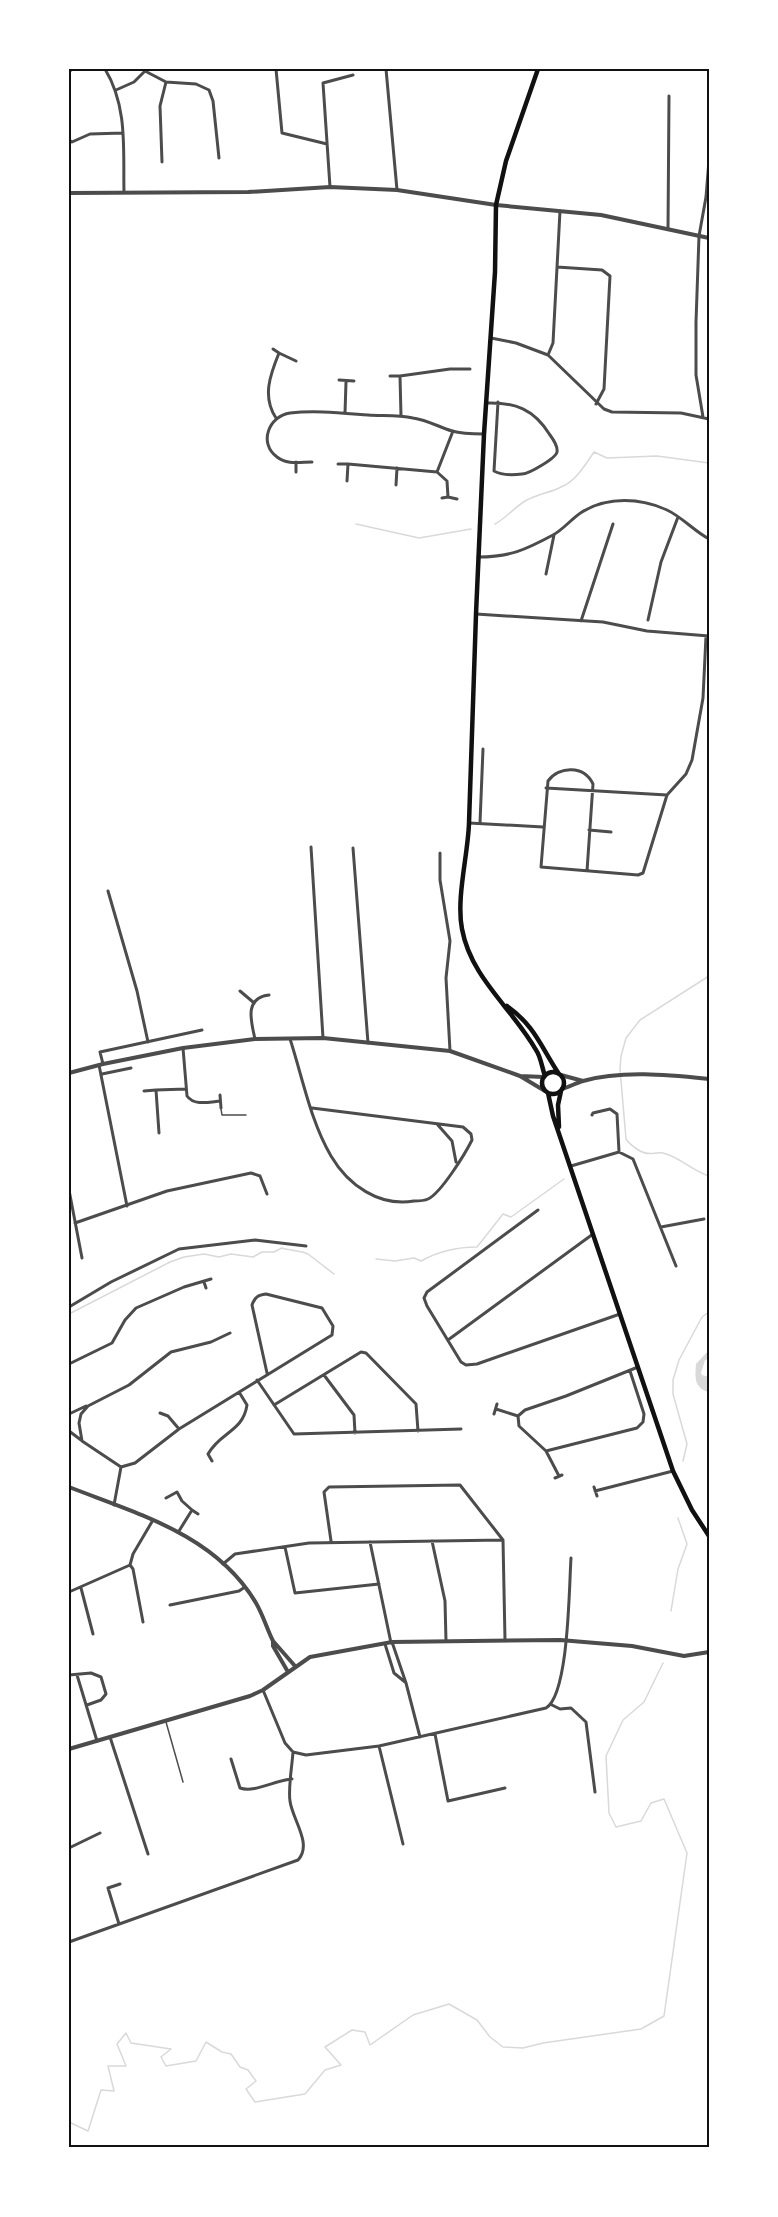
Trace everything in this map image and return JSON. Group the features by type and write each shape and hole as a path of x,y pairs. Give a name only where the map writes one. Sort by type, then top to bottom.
{"main road":[{"path":"538,69 506,160 496,205 495,272 478,557 470,823 460,908 461,928 478,971 538,1052 544,1076 542,1083 547,1092 553,1116 673,1471 692,1510 709,1536"},
{"path":"502,1002 521,1016 539,1039 560,1075 564,1084 558,1111 560,1132"},
{"path":"544,1076 549,1073 560,1075"},
{"path":"547,1092 555,1094 561,1090"}],"street":[{"path":"105,69 121,106 124,192"},
{"path":"276,69 282,133 327,144"},
{"path":"386,69 397,190"},
{"path":"116,90 134,82 146,70 166,82 196,84 209,90 213,101 219,158"},
{"path":"330,187 323,83 353,75"},
{"path":"162,162 160,106 166,82"},
{"path":"668,229 669,96"},
{"path":"70,142 94,134 123,133"},
{"path":"703,417 696,375 699,236 706,197 709,160"},
{"path":"69,193 248,192 330,187 397,190 496,205 601,215 709,238"},
{"path":"548,355 553,343 560,210"},
{"path":"557,267 602,270 610,276 604,389 596,404"},
{"path":"491,338 516,343 548,355 596,404 612,412 681,413 709,419"},
{"path":"273,349 296,361"},
{"path":"276,418 268,404 268,388 279,353"},
{"path":"390,376 470,369"},
{"path":"399,376 401,416"},
{"path":"339,381 354,381"},
{"path":"345,413 346,382"},
{"path":"486,403 498,402 522,406 537,418 551,437 557,451 554,458 524,474 496,473 494,471 498,402"},
{"path":"312,462 286,462 277,458 269,447 268,432 270,424 276,418 291,413 401,416 424,420 453,431 484,434"},
{"path":"437,472 453,431"},
{"path":"296,462 296,472"},
{"path":"338,464 437,472 447,481 448,497"},
{"path":"347,481 348,464"},
{"path":"396,485 397,468"},
{"path":"442,498 457,499"},
{"path":"478,557 506,556 554,535 582,512 611,502 627,500 669,511 697,533 709,539"},
{"path":"648,620 661,562 678,517"},
{"path":"581,621 613,524"},
{"path":"546,574 554,535"},
{"path":"476,615 614,623 647,632 708,636 703,698 692,760 686,774 667,795 643,873 638,875 587,871 541,867 546,788 552,776 565,770 573,770 583,772 590,777 593,784 587,871"},
{"path":"480,823 483,749"},
{"path":"546,788 667,795"},
{"path":"470,823 543,827"},
{"path":"589,830 611,832"},
{"path":"311,847 323,1038"},
{"path":"353,848 368,1044"},
{"path":"440,853 440,880 450,941 446,978 450,1051"},
{"path":"108,891 136,990 147,1042"},
{"path":"240,991 253,1002"},
{"path":"255,1039 250,1015 253,1002 262,996 269,995"},
{"path":"127,1206 102,1074 100,1052 202,1030"},
{"path":"289,1037 321,1137 332,1157 358,1188 381,1200 404,1203 428,1199 442,1187 472,1140 471,1134 464,1127 312,1108"},
{"path":"69,1073 183,1048 255,1039 323,1038 450,1051 520,1076 547,1092"},
{"path":"183,1048 187,1096 193,1102 220,1101"},
{"path":"102,1074 131,1068"},
{"path":"560,1075 583,1081"},
{"path":"561,1090 583,1081 627,1075 709,1079"},
{"path":"520,1076 544,1076"},
{"path":"144,1091 186,1089"},
{"path":"156,1090 159,1133"},
{"path":"220,1095 221,1108"},
{"path":"592,1115 610,1109 617,1114 620,1136 618,1152"},
{"path":"437,1124 452,1142 457,1164"},
{"path":"571,1166 618,1152 628,1155 636,1163 676,1266"},
{"path":"75,1223 166,1192 253,1173 261,1178 267,1194"},
{"path":"69,1190 82,1258"},
{"path":"538,1210 427,1292 425,1302 461,1362 472,1365 620,1314"},
{"path":"661,1227 704,1219"},
{"path":"448,1340 593,1234"},
{"path":"69,1307 179,1249 255,1240 306,1246"},
{"path":"125,1266 128,1274"},
{"path":"69,1364 112,1343 125,1320 136,1308 184,1287 210,1280"},
{"path":"204,1282 206,1288"},
{"path":"69,1431 121,1467 135,1463 178,1429 332,1335 333,1326 322,1308 266,1294 258,1295 252,1305 267,1373"},
{"path":"69,1414 129,1385 171,1352 210,1342 230,1333"},
{"path":"104,1341 106,1346"},
{"path":"273,1405 361,1352 366,1353 416,1404 418,1431"},
{"path":"518,1416 525,1410 638,1367"},
{"path":"546,1452 637,1428 643,1422 644,1414 630,1371"},
{"path":"324,1375 354,1415 355,1433"},
{"path":"257,1380 294,1434 461,1429"},
{"path":"208,1454 214,1443 243,1420 247,1405 239,1392"},
{"path":"497,1404 495,1412 518,1416"},
{"path":"82,1441 79,1423 81,1414 88,1406"},
{"path":"160,1413 168,1416 178,1429"},
{"path":"518,1416 519,1426 546,1452 559,1476"},
{"path":"202,1452 208,1454 212,1461"},
{"path":"114,1505 121,1467"},
{"path":"597,1496 595,1489 673,1471"},
{"path":"331,1541 324,1492 329,1487 460,1485 503,1540 505,1640"},
{"path":"69,1487 179,1531 199,1543 245,1587 256,1603 273,1641 296,1666"},
{"path":"166,1498 177,1492 182,1501 198,1514"},
{"path":"179,1531 192,1510"},
{"path":"143,1622 133,1569 130,1565 133,1554 153,1520"},
{"path":"223,1564 235,1554 331,1541 503,1540"},
{"path":"432,1541 445,1601 446,1641"},
{"path":"369,1542 392,1643 406,1683 420,1737"},
{"path":"285,1547 295,1593 380,1584"},
{"path":"262,1690 285,1743 293,1752 315,1756 379,1746 541,1710 552,1705 559,1688 566,1640 571,1558"},
{"path":"69,1592 130,1565"},
{"path":"170,1605 239,1591 245,1587"},
{"path":"81,1588 93,1634"},
{"path":"69,1749 250,1696 310,1657 385,1644 566,1640 632,1646 684,1656 709,1652"},
{"path":"273,1641 273,1646 288,1672"},
{"path":"385,1644 398,1677 406,1683"},
{"path":"390,1659 397,1658"},
{"path":"69,1675 91,1672 101,1677 106,1694 100,1700 87,1705"},
{"path":"398,1677 402,1673"},
{"path":"76,1675 97,1741"},
{"path":"552,1705 560,1709 571,1708 586,1722 595,1792"},
{"path":"435,1734 448,1801 505,1788"},
{"path":"110,1737 148,1854"},
{"path":"379,1746 403,1844"},
{"path":"69,1942 298,1860 303,1854 304,1845 290,1800 293,1752"},
{"path":"231,1759 240,1788 247,1790 281,1779 292,1779"},
{"path":"69,1848 100,1833"},
{"path":"119,1924 108,1888 120,1884"}],"lane":[{"path":"221,1108 222,1115 246,1115"},
{"path":"165,1720 183,1782"}],"shaded area":[{"path":"709,1350 709,1359 705,1360 701,1373 709,1377 709,1392 700,1388 696,1382 696,1364"}],"waterway":[{"path":"495,524 525,501 571,481 594,452 607,458 657,456 709,463"},
{"path":"356,524 419,538 471,529"},
{"path":"709,976 640,1020 626,1038 620,1069 627,1141 643,1152 669,1155 709,1176"},
{"path":"376,1259 395,1261 414,1258 421,1261 448,1250 477,1247 503,1214 511,1217 564,1179"},
{"path":"69,1314 184,1257 204,1254 219,1257 231,1254 253,1257 262,1252 274,1252 282,1248 308,1254 334,1274"},
{"path":"683,1461 687,1444 673,1394 673,1380 679,1360 702,1317 709,1312"},
{"path":"671,1611 678,1569 687,1544 678,1518"},
{"path":"69,2122 88,2131 101,2090 114,2091 108,2066 126,2066 117,2044 126,2033 131,2043 171,2049 161,2057 166,2066 196,2061 206,2042 222,2052 231,2054 240,2067 248,2070 256,2081 246,2089 255,2102 305,2094 325,2070 341,2065 325,2047 352,2030 365,2032 370,2045 413,2015 449,2004 477,2020 490,2037 503,2047 523,2048 641,2029 664,2016 687,1853 664,1799 651,1803 641,1821 616,1827 609,1813 606,1756 623,1720 644,1702 663,1663"}]}
